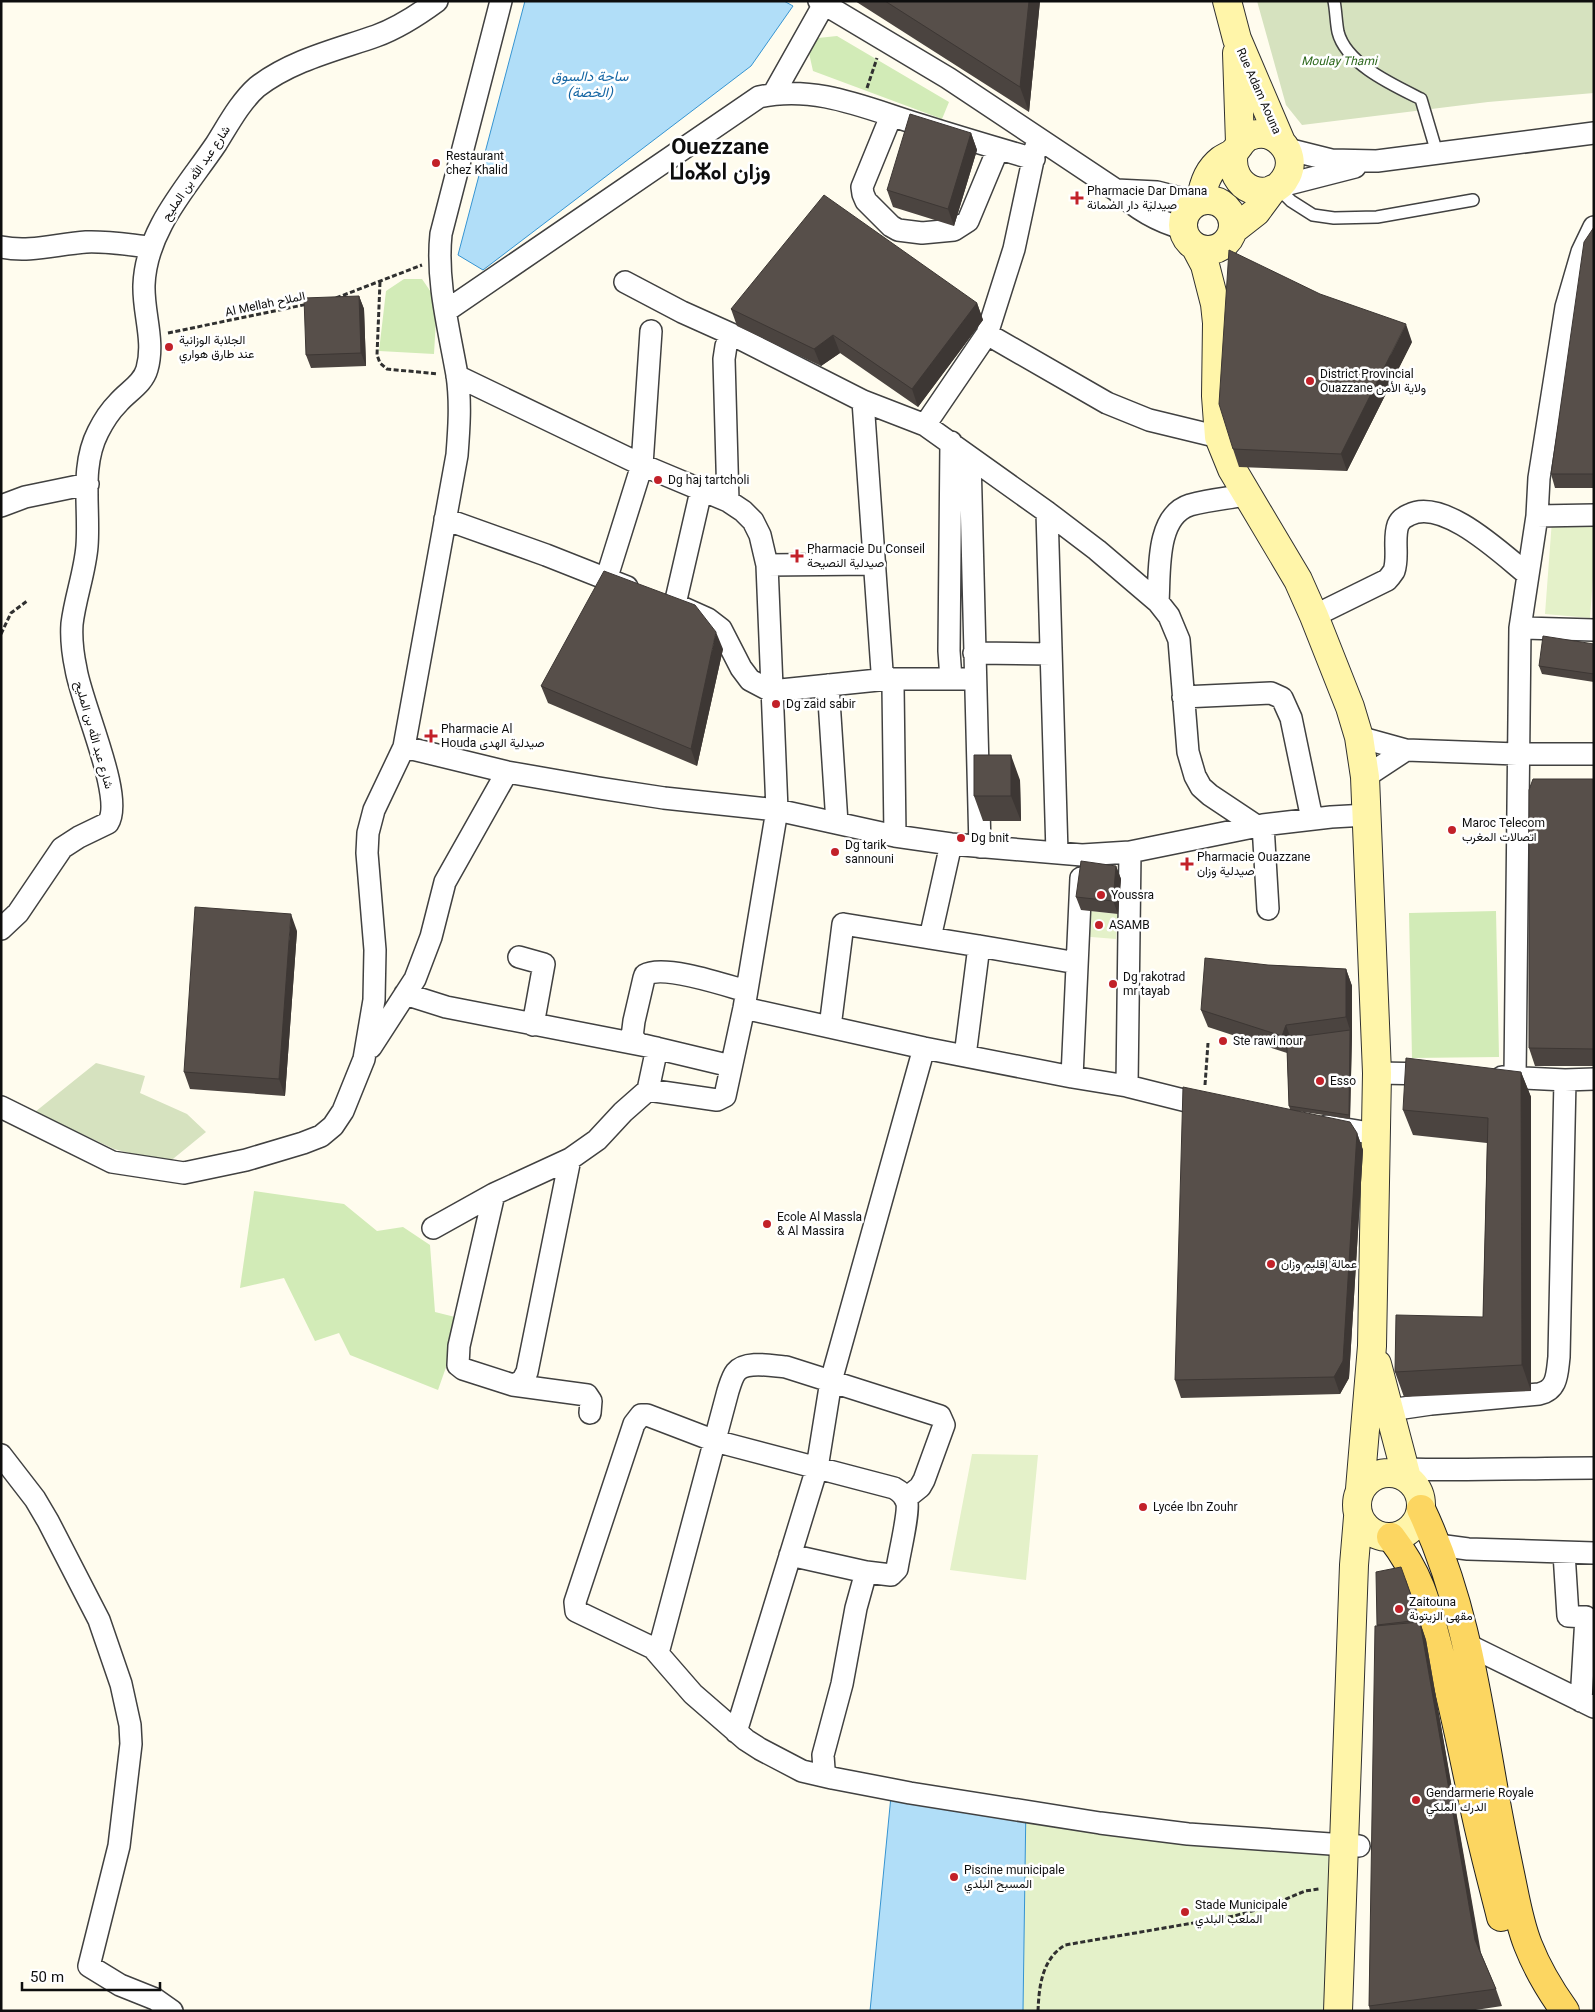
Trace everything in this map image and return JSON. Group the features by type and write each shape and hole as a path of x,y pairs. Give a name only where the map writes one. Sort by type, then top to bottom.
{"main road":[{"name":"Rue Adam Aouna","path":"1227,1 1237,39 1284,146"},
{"name":"Rue Adam Aouna","path":"1237,39 1237,148"},
{"path":"1189,238 1206,250 1224,245 1232,234 1256,212 1275,188 1285,180 1289,170 1290,159 1284,146 1272,136 1261,133 1249,136 1237,148 1220,160 1210,171 1198,201 1186,213 1189,238 1211,284 1217,323"},
{"path":"1237,148 1232,162 1238,180 1245,187 1254,191 1263,192 1275,188"},
{"path":"1198,201 1211,199 1221,202 1231,214 1232,234 1217,323 1216,396 1219,437 1232,469 1298,580 1314,616 1350,707 1359,737 1365,777 1377,1072 1372,1346 1360,1489 1356,1508 1375,1530 1412,1566 1421,1586 1453,1701 1480,1836 1510,1949 1543,2011"},
{"path":"1372,1346 1406,1474 1416,1487 1420,1497 1421,1509 1418,1520 1411,1529 1402,1535 1375,1530"},
{"path":"1360,1489 1366,1480 1376,1475 1387,1472 1406,1474"},
{"path":"1421,1509 1438,1545 1450,1579 1468,1645 1501,1830 1518,1912 1534,1958 1564,2011"},
{"path":"1353,2011 1354,1565 1375,1530"},
{"path":"1338,2011 1342,1886 1352,1845"}],"street":[{"name":"شارع عبد الله بن المليح","path":"1,928 18,913 62,848 73,840 108,824 110,820 112,806 108,776 82,695 73,649 72,627 88,541 89,459 98,432 116,404 144,378 150,355 144,286 146,265 151,247 183,188 245,100 258,88 310,58 378,35 403,24 437,1"},
{"path":"364,1059 374,1000 375,950 367,853 368,833 374,810 404,747 457,456 459,403 457,376 438,259 441,234 502,1"},
{"path":"774,94 822,3 948,78 1036,148 1116,190 1130,204 1146,215 1189,238"},
{"path":"446,311 759,97 774,94 813,94 861,105 998,149 1036,148"},
{"path":"891,116 862,186 866,201 890,226 898,230 922,232 954,230 962,226 970,216 998,149"},
{"path":"1275,188 1376,161 1594,133"},
{"path":"1284,146 1331,160 1376,161"},
{"path":"925,425 987,334 1014,249 1036,148"},
{"path":"1116,190 1157,192 1198,201"},
{"path":"1515,1077 1517,754 1520,628 1537,516 1539,478 1566,307 1582,252 1594,226"},
{"path":"1,247 18,250 37,249 88,242 151,247"},
{"path":"625,282 863,401 925,425 1047,512 1097,550 1158,602 1169,616 1179,640 1188,752 1195,776 1201,786 1260,826"},
{"path":"606,580 642,465 651,331"},
{"path":"728,502 724,358 731,334"},
{"path":"987,334 1107,403 1148,420 1219,437"},
{"path":"457,376 642,465 728,502 743,511 753,521 760,535 767,565 777,810 745,999 725,1096 717,1100 648,1090"},
{"path":"863,401 882,671 893,686 894,836"},
{"path":"951,442 949,651 951,679"},
{"path":"970,458 980,847"},
{"path":"1,506 25,497 88,484"},
{"path":"660,599 702,491"},
{"path":"1158,602 1161,552 1169,520 1188,506 1247,495"},
{"path":"1314,616 1387,580 1394,570 1398,525 1403,518 1412,513 1424,511 1447,516 1481,537 1528,574"},
{"path":"1047,512 1057,853"},
{"path":"1537,516 1594,515"},
{"path":"445,519 546,555 708,619 721,628 750,680 771,691 888,679 975,679"},
{"path":"767,565 875,564"},
{"path":"1520,628 1594,630"},
{"path":"974,653 1051,654"},
{"path":"828,685 836,823"},
{"path":"1183,697 1271,693 1282,698 1291,718 1312,819"},
{"path":"1359,737 1406,750 1517,754 1594,754"},
{"path":"404,747 507,772 654,797 777,810 894,836 980,847 1082,855 1130,852 1260,826 1312,819 1367,815"},
{"path":"1365,777 1406,750"},
{"path":"1,1107 112,1162 184,1172 246,1160 321,1136 333,1126 343,1111 364,1059 415,980 425,958 445,882 507,772"},
{"path":"1260,826 1268,909"},
{"path":"930,938 951,844"},
{"path":"1128,1086 1130,852"},
{"path":"1072,1078 1082,855"},
{"path":"830,1027 843,924 1077,964"},
{"path":"965,1056 979,946"},
{"path":"519,957 544,964 534,1025"},
{"path":"656,1048 636,1042 632,1034 644,978 648,973 657,971 680,973 745,999 830,1027 1072,1078 1128,1086 1203,1106 1232,1110"},
{"path":"405,994 446,1007 656,1048 731,1066"},
{"path":"433,1228 494,1194 570,1159 597,1140 623,1112 648,1090 656,1048"},
{"path":"736,1732 817,1468 831,1381 924,1048"},
{"path":"1377,1072 1457,1075"},
{"path":"1486,1076 1565,1080 1594,1079"},
{"path":"1390,1410 1431,1404 1539,1394 1549,1391 1555,1383 1559,1357 1565,1080"},
{"path":"1308,1123 1376,1134"},
{"path":"514,1385 522,1381 527,1372 570,1159"},
{"path":"494,1194 459,1346 458,1365 463,1369 514,1385 587,1395 591,1401 590,1413"},
{"path":"658,1653 732,1380 736,1372 742,1367 760,1365 786,1367 940,1416 943,1419 944,1425 924,1480 920,1487 905,1499"},
{"path":"790,1555 866,1572 890,1575 897,1569 907,1509 905,1499 900,1491 894,1488 715,1441 647,1415 641,1415 637,1419 575,1602 575,1608 578,1613 649,1645 693,1694 736,1732 760,1749 814,1775 910,1793 1100,1823 1188,1834 1352,1845"},
{"path":"1,1455 35,1499 99,1620 121,1684 130,1725 131,1744 119,1846 89,1966 120,1985 154,1999 172,2011"},
{"path":"1406,1474 1542,1468 1594,1468"},
{"path":"1438,1545 1468,1549 1594,1554"},
{"path":"1468,1645 1588,1704 1586,1618 1568,1616 1564,1553"},
{"path":"832,1778 826,1775 823,1755 842,1684 856,1608 866,1572"}],"lane":[{"path":"1334,1 1338,33 1349,54 1377,75 1421,99 1437,153"},
{"path":"1275,188 1290,201 1313,215 1334,218 1377,217 1473,200"}],"path":[{"path":"861,105 884,39"},
{"path":"330,299 438,259"},
{"path":"380,282 377,355 380,363 387,369 457,376"},
{"name":"Al Mellah الملاح","path":"149,338 314,302"},
{"path":"1,634 11,613 27,601"},
{"path":"1206,1077 1208,1043"},
{"path":"1038,2011 1043,1974 1052,1955 1065,1945 1234,1916 1267,1907 1305,1890 1342,1886"}],"green space":[{"name":"Moulay Thami","path":"1257,1 1594,1 1594,93 1488,102 1302,125 1286,105"},
{"path":"837,36 949,102 942,119 813,71 809,53 818,38"},
{"path":"404,279 422,279 437,301 434,354 379,351 386,291"},
{"path":"1552,520 1594,524 1594,563 1590,618 1545,614"},
{"name":"ASAMB","path":"1081,910 1118,914 1116,939 1079,936"},
{"path":"1496,911 1499,1057 1412,1058 1409,913"},
{"path":"96,1063 145,1076 140,1093 187,1114 206,1132 168,1163 114,1149 35,1112"},
{"path":"254,1191 344,1204 377,1231 403,1227 430,1245 435,1312 463,1319 438,1390 350,1355 339,1333 315,1341 284,1278 240,1288"},
{"path":"972,1454 1038,1455 1026,1580 950,1570"},
{"name":"Stade Municipale الملعب البلدي","path":"1026,1802 1348,1850 1344,2011 1023,2011"}],"water":[{"name":"ساحة دالسوق (الخصة)","path":"525,1 784,1 793,6 751,66 483,270 458,255"},
{"name":"Piscine municipale المسبح البلدي","path":"891,1796 1026,1802 1023,2011 870,2011"}],"building":[{"path":"885,1 1029,1 1020,87"},
{"path":"910,114 971,133 948,209 887,190"},
{"path":"824,195 977,303 912,389 833,335 814,349 731,309"},
{"path":"1594,227 1594,474 1551,474 1584,242"},
{"name":"District Provincial Ouazzane ولاية الأمن","path":"1229,250 1320,294 1406,324 1341,454 1233,449 1219,404"},
{"path":"359,296 361,353 306,355 304,298"},
{"path":"604,571 695,605 716,632 691,749 541,686"},
{"path":"1543,636 1594,644 1594,674 1539,666"},
{"path":"974,755 1011,755 1011,796 974,796"},
{"path":"1533,779 1594,779 1594,1049 1529,1048 1529,790"},
{"path":"1081,861 1116,866 1113,901 1076,897"},
{"path":"195,907 291,914 279,1079 184,1072"},
{"path":"1205,958 1268,965 1346,969 1346,1017 1286,1025 1282,1036 1201,1010"},
{"name":"Esso","path":"1350,1030 1349,1115 1289,1106 1287,1049 1290,1038"},
{"path":"1406,1058 1521,1072 1522,1365 1395,1372 1396,1315 1483,1317 1488,1118 1403,1110"},
{"name":"عمالة إقليم وزان","path":"1183,1087 1350,1122 1357,1133 1343,1361 1334,1377 1175,1380"},
{"name":"Zaitouna مقهى الزيتونة","path":"1401,1567 1420,1620 1377,1625 1376,1572"},
{"name":"Gendarmerie Royale الدرك الملكي","path":"1420,1622 1475,1940 1496,1989 1369,2006 1375,1626"}],"place":[{"name":"Restaurant chez Khalid","path":"436,163"},
{"name":"Pharmacie Dar Dmana صيدلية دار الضمانة","path":"1077,198"},
{"name":"الجلابة الوزانية عند طارق هواري","path":"169,347"},
{"name":"District Provincial Ouazzane ولاية الأمن","path":"1310,381"},
{"name":"Dg haj tartcholi","path":"658,480"},
{"name":"Pharmacie Du Conseil صيدلية النصيحة","path":"797,556"},
{"name":"Dg zaid sabir","path":"776,704"},
{"name":"Pharmacie Al Houda صيدلية الهدى","path":"431,736"},
{"name":"Maroc Telecom اتصالات المغرب","path":"1452,830"},
{"name":"Dg bnit","path":"961,838"},
{"name":"Dg tarik sannouni","path":"835,852"},
{"name":"Pharmacie Ouazzane صيدلية وزان","path":"1187,864"},
{"name":"Youssra","path":"1101,895"},
{"name":"ASAMB","path":"1099,925"},
{"name":"Dg rakotrad mr tayab","path":"1113,984"},
{"name":"Ste rawi nour","path":"1223,1041"},
{"name":"Esso","path":"1320,1081"},
{"name":"Ecole Al Massla & Al Massira","path":"767,1224"},
{"name":"عمالة إقليم وزان","path":"1271,1264"},
{"name":"Lycée Ibn Zouhr","path":"1143,1507"},
{"name":"Zaitouna مقهى الزيتونة","path":"1399,1609"},
{"name":"Gendarmerie Royale الدرك الملكي","path":"1416,1800"},
{"name":"Piscine municipale المسبح البلدي","path":"954,1877"},
{"name":"Stade Municipale الملعب البلدي","path":"1185,1912"}],"district":[{"name":"Ouezzane ⵡⴰⵣⴰⵏ وزان","path":"720,158"}]}
